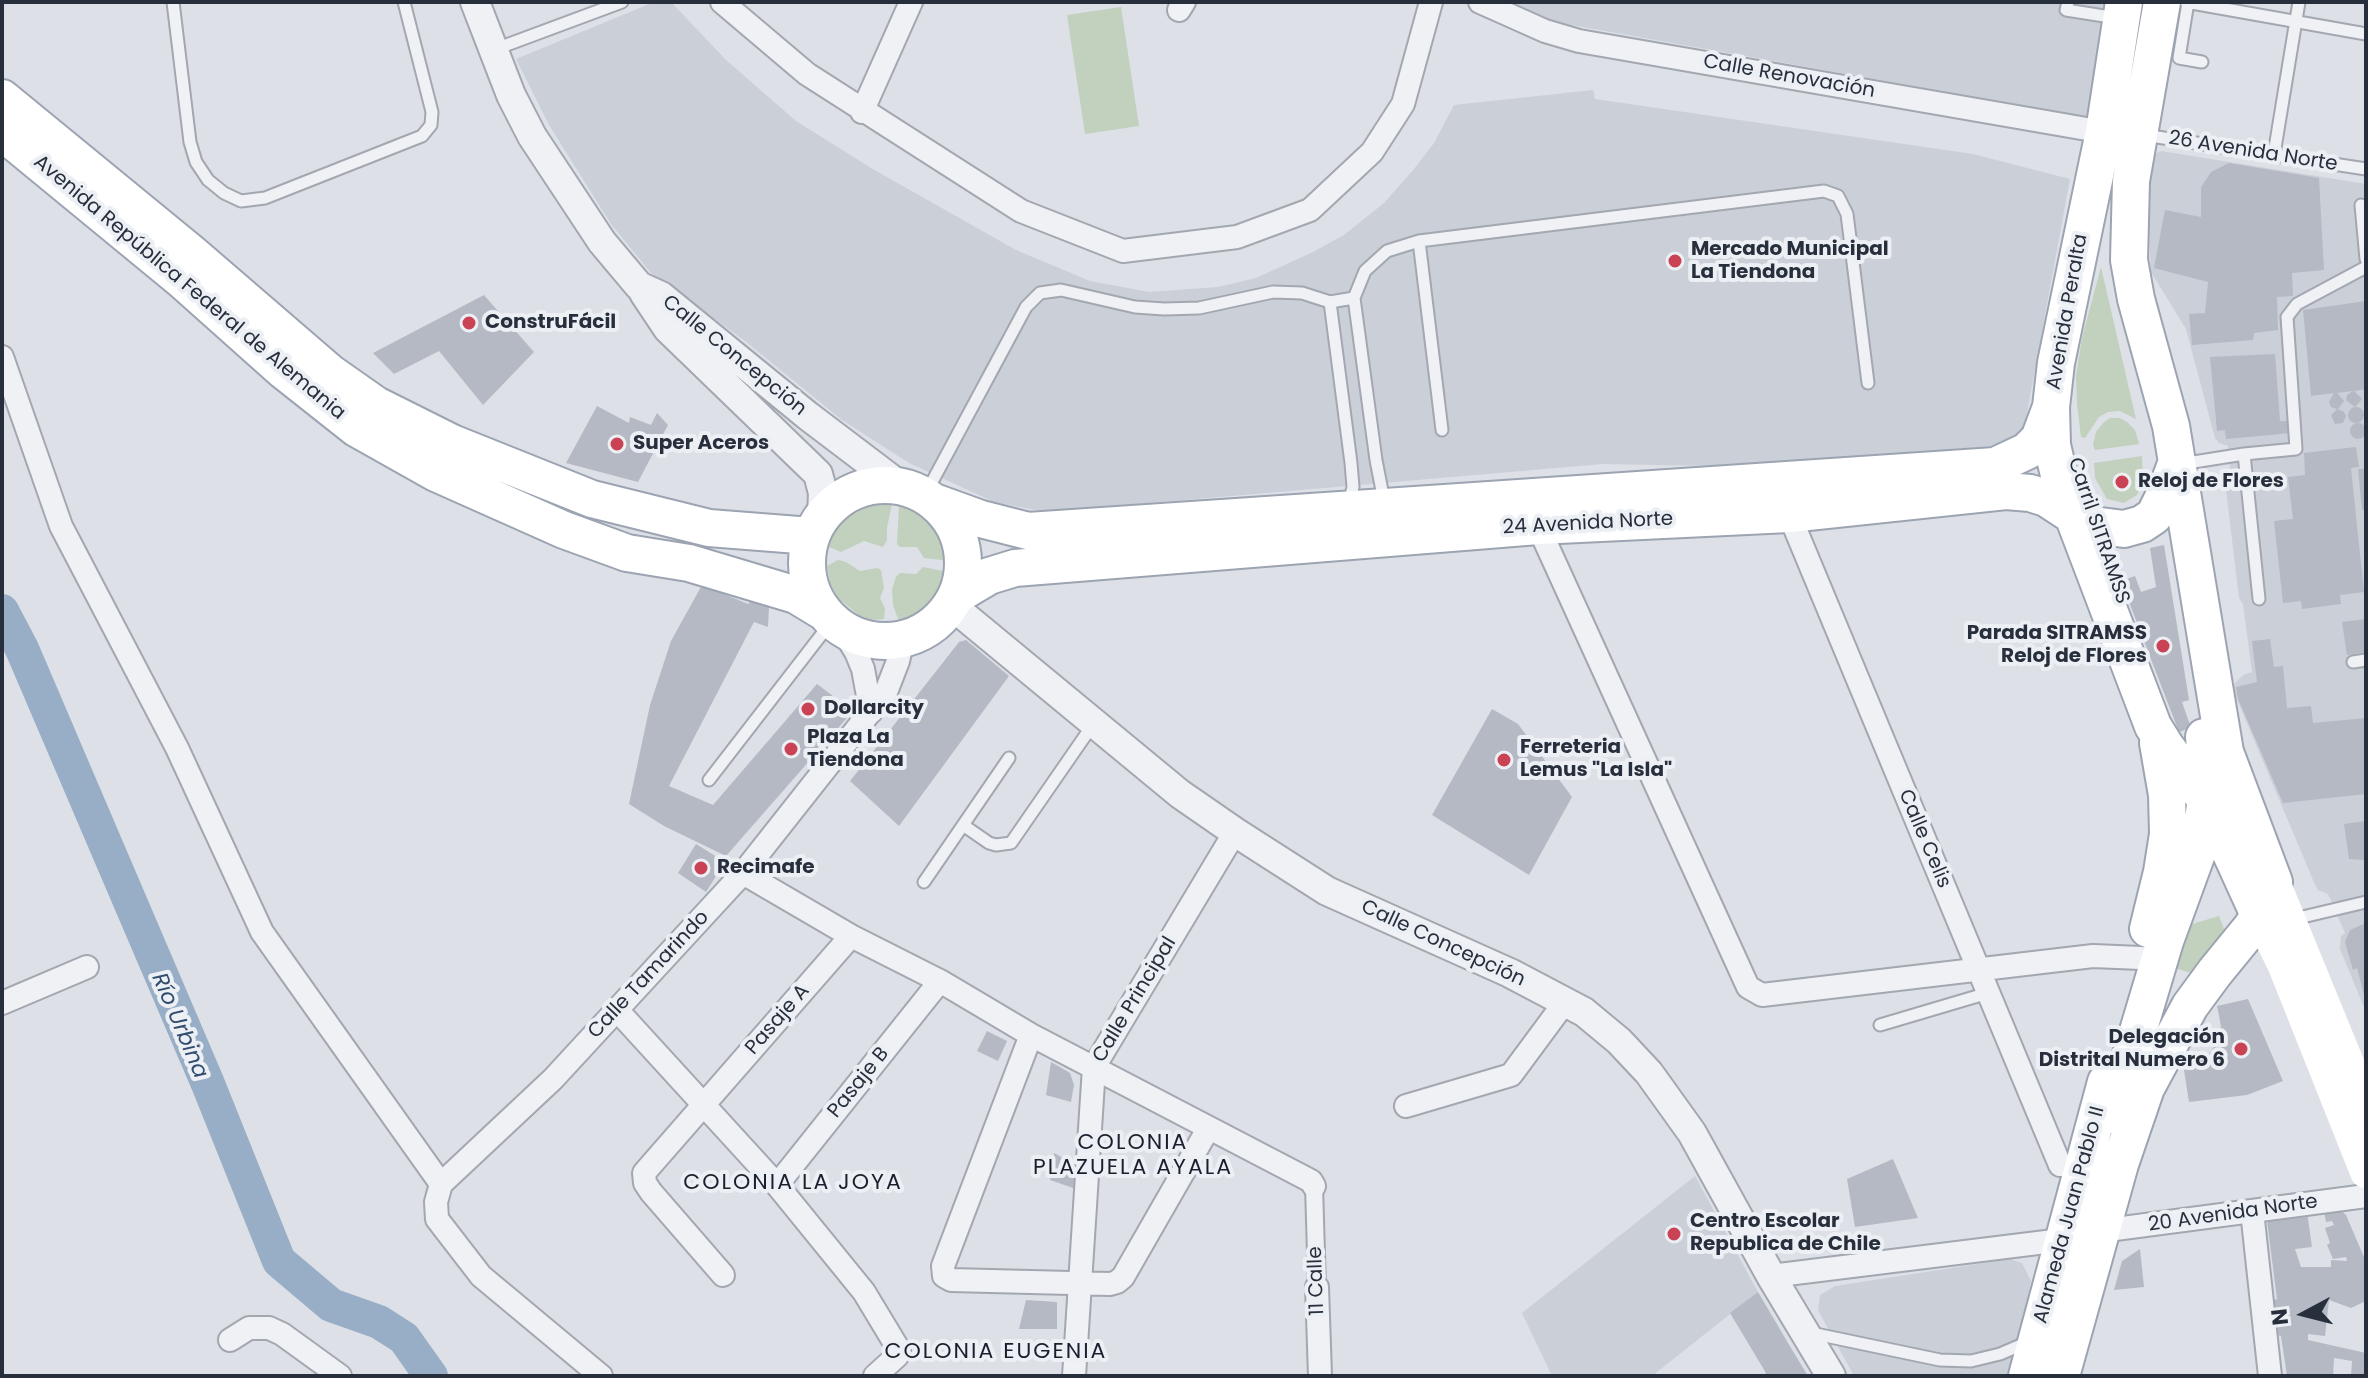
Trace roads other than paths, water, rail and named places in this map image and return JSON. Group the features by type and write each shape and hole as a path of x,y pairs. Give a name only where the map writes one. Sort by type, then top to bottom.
{"main road":[{"name":"Avenida Peralta","path":"2162,2 2064,319 2051,407 2054,457 2061,484 2084,521 2153,726 2207,801 2274,918"},
{"name":"Avenida Peralta","path":"2129,8 2121,133 2131,181 2129,260 2136,299 2171,426 2173,474 2225,752 2274,882"},
{"name":"Avenida República Federal de Alemania","path":"2,98 329,372 376,405 452,443 592,499 709,528 817,525"},
{"name":"Avenida República Federal de Alemania","path":"2,132 182,280 284,371 356,428 436,473 564,530 627,553 689,563 796,595 832,620"},
{"name":"Carril SITRAMSS","path":"2041,1376 2170,924 2180,885 2185,837 2185,804 2178,763 2084,521 2063,408 2065,377 2121,133"},
{"name":"24 Avenida Norte","path":"919,494 981,519 1028,531 1995,466 2027,451 2039,439 2051,407"},
{"name":"Carril SITRAMSS","path":"2170,924 2199,848 2209,778 2173,474"},
{"name":"24 Avenida Norte","path":"954,600 989,576 1015,568 1538,526 1789,514 2006,491 2046,498 2084,521 2124,529 2142,524 2154,516 2173,474"},
{"path":"885,484 919,494 950,519 960,541 963,564 954,600 933,624 903,639 871,640 832,620 816,601 807,576 806,559 817,525 840,499 861,488 885,484"},
{"name":"Alameda Juan Pablo II","path":"2027,1376 2141,958 2167,847 2167,795 2153,726"},
{"name":"Alameda Juan Pablo II","path":"2061,1376 2136,1111 2165,1048 2198,994 2245,937 2274,918 2274,882"},
{"path":"2274,918 2366,1107"},
{"path":"2274,918 2284,966 2366,1172"}],"street":[{"name":"Calle Concepción","path":"475,2 511,95 532,136 602,242 639,286 661,296 808,416 919,494"},
{"path":"722,2 807,74 1021,211 1123,251 1237,237 1310,210 1372,152 1403,104 1431,2"},
{"path":"862,112 911,2"},
{"name":"Calle Renovación","path":"1480,2 1545,31 1579,41 2121,133"},
{"path":"639,286 668,329 818,474 823,493 817,525"},
{"path":"2,357 61,526 177,748 262,932 441,1184 436,1202 437,1219 481,1276 601,1376"},
{"name":"Calle Celis","path":"1789,514 2060,1165"},
{"path":"1538,526 1748,987 1762,995 2093,956 2141,958"},
{"name":"Calle Concepción","path":"954,600 1180,794 1235,832 1327,891 1510,973 1584,1012 1619,1041 1649,1073 1692,1133 1771,1276 1831,1376"},
{"path":"832,620 856,652 863,669 871,712"},
{"name":"Calle Tamarindo","path":"441,1184 553,1079 743,873 886,692 903,639"},
{"name":"Calle Principal","path":"1074,1376 1094,1067 1235,832"},
{"path":"743,873 851,936 940,981 1031,1035 1311,1181 1314,1186"},
{"name":"Pasaje A","path":"723,1275 651,1192 645,1183 644,1173 851,936"},
{"path":"2,1003 87,967"},
{"name":"Pasaje B","path":"777,1185 940,981"},
{"path":"1406,1106 1511,1075 1565,1002"},
{"path":"617,1010 777,1185 864,1292 899,1350 897,1356 875,1376"},
{"path":"1031,1035 943,1266 944,1276 951,1280 1110,1284 1123,1277 1208,1129"},
{"name":"11 Calle","path":"1314,1186 1320,1376"},
{"name":"20 Avenida Norte","path":"2100,1231 2366,1196"},
{"path":"2252,1211 2270,1376"},
{"path":"1771,1276 2062,1240"},
{"path":"230,1340 249,1328 269,1328 340,1376"}],"lane":[{"path":"173,2 190,142 196,162 208,180 241,201 265,198 422,136 431,125 432,112 404,2"},
{"path":"493,50 622,2"},
{"path":"2068,2 2066,10 2129,8"},
{"path":"2202,62 2179,58 2187,2 2366,34"},
{"path":"2274,154 2299,2"},
{"name":"26 Avenida Norte","path":"2121,133 2366,169"},
{"path":"1385,506 1354,298 1365,271 1387,251 1419,241 1824,191 1838,196 1847,214 1868,383"},
{"path":"2361,205 2366,259"},
{"path":"1419,241 1442,430"},
{"path":"2173,474 2244,454 2296,449 2287,317 2297,304 2366,267"},
{"path":"919,494 1026,307 1040,293 1061,290 1135,307 1164,309 1199,308 1273,292 1302,293 1330,302 1354,298"},
{"path":"1330,302 1351,463 1353,487 1348,510"},
{"path":"2244,454 2259,599"},
{"path":"709,780 832,620"},
{"path":"963,825 989,843 1011,843 1094,722"},
{"path":"924,882 1009,758"},
{"path":"2274,918 2366,902"},
{"path":"1880,1025 1988,993"},
{"path":"1805,1332 1940,1360 1971,1361 2000,1354 2036,1338"}],"waterway":[{"name":"Río Urbina","path":"2,611 22,649 208,1084 279,1261 331,1305 379,1322 404,1338 431,1376"}],"place":[{"name":"Mercado Municipal La Tiendona","path":"1675,261"},
{"name":"ConstruFácil","path":"469,323"},
{"name":"Super Aceros","path":"617,444"},
{"name":"Reloj de Flores","path":"2122,482"},
{"name":"Parada SITRAMSS Reloj de Flores","path":"2163,646"},
{"name":"Dollarcity","path":"808,709"},
{"name":"Plaza La Tiendona","path":"791,749"},
{"name":"Ferreteria Lemus \"La Isla\"","path":"1504,760"},
{"name":"Recimafe","path":"701,868"},
{"name":"Delegación Distrital Numero 6","path":"2241,1049"},
{"name":"Centro Escolar Republica de Chile","path":"1674,1234"}],"district":[{"name":"COLONIA PLAZUELA AYALA","path":"1133,1156"},
{"name":"COLONIA LA JOYA","path":"793,1183"},
{"name":"COLONIA EUGENIA","path":"996,1352"}]}
